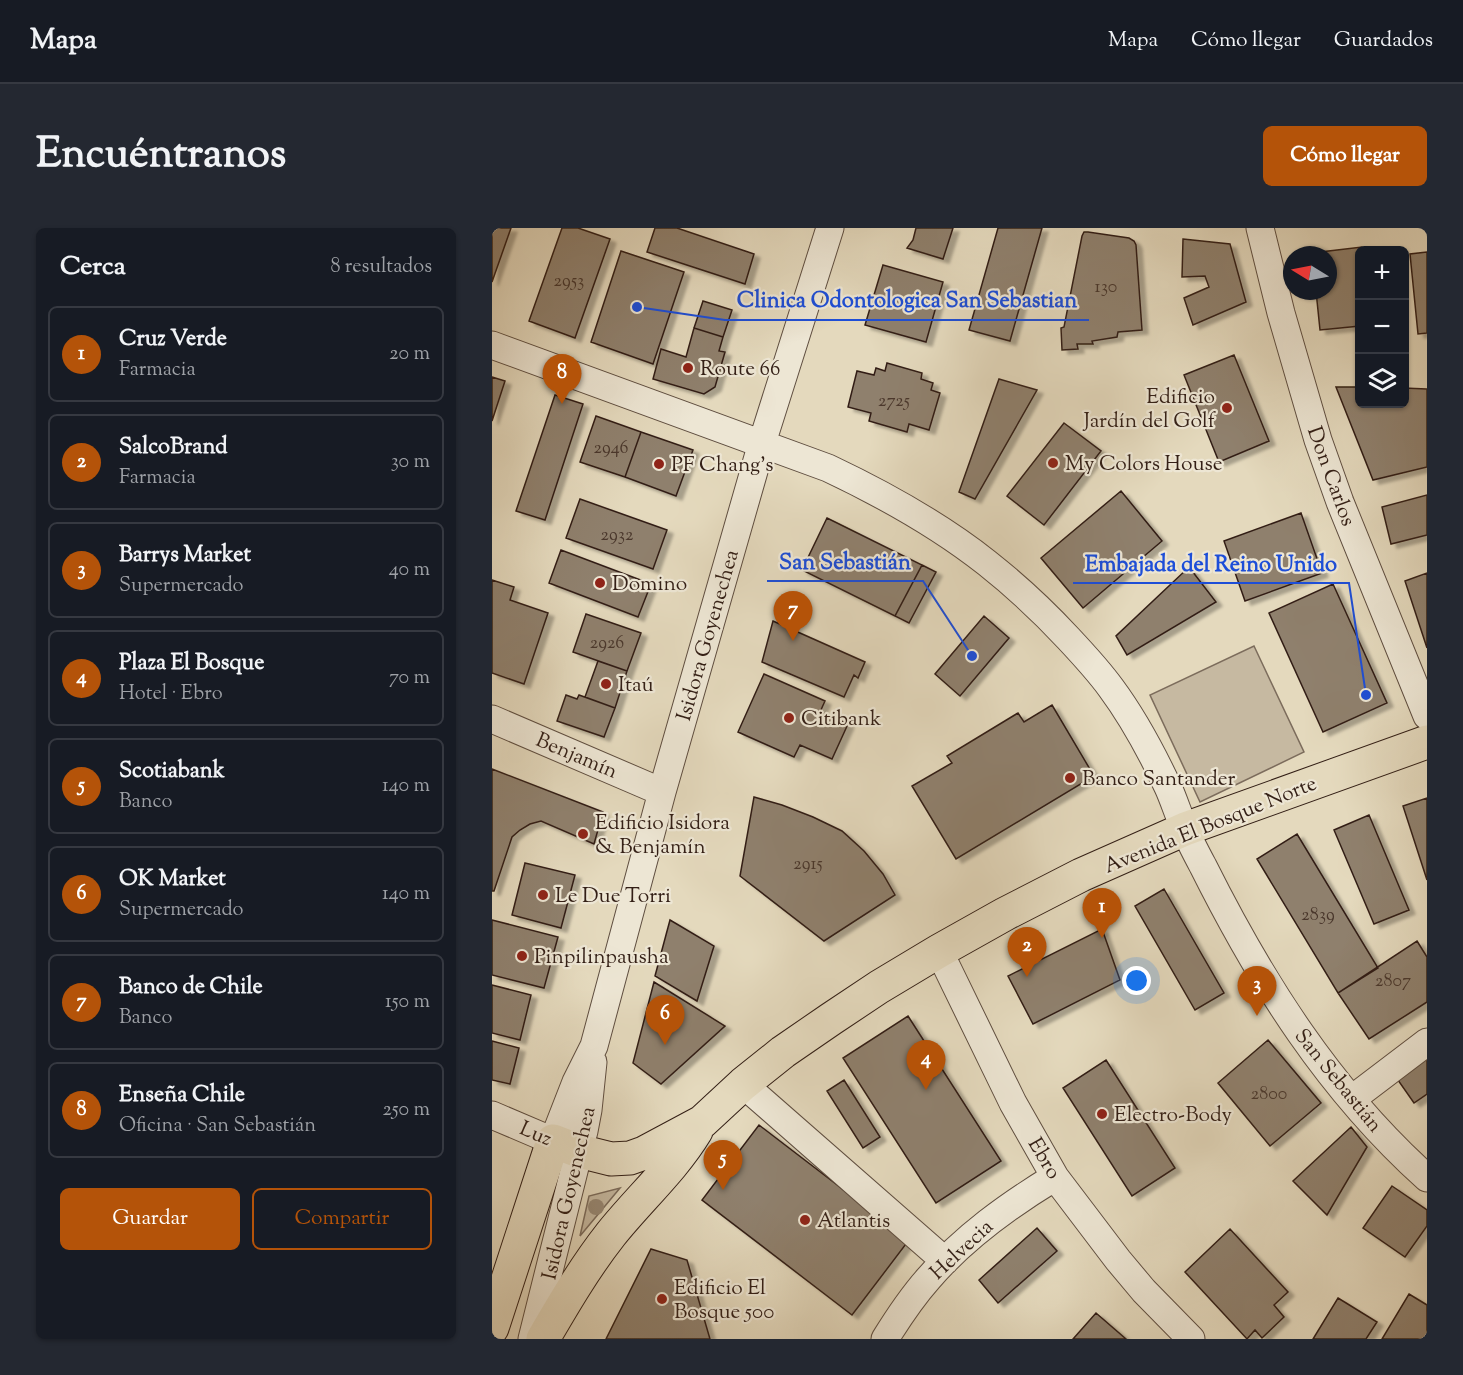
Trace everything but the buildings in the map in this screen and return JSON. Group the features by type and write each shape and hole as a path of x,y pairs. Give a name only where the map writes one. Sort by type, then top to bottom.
{"main road":[{"name":"Avenida El Bosque Norte","path":"543,1339 611,1234 678,1157 702,1122 743,1084 783,1052 831,1019 939,951 1081,875 1185,829 1427,742"},
{"name":"Avenida El Bosque Norte","path":"566,1146 611,1159 630,1158 656,1148 702,1122"},
{"name":"Isidora Goyenechea","path":"492,1328 566,1146"}],"street":[{"name":"Isidora Goyenechea","path":"532,1339 566,1146 588,1110 594,1046 662,792 762,443 830,228"},
{"name":"Don Carlos","path":"1260,228 1281,313 1325,461 1427,716"},
{"name":"San Sebastián","path":"492,345 828,468 880,495 955,539 1014,585 1092,664 1126,709 1168,788 1185,829 1233,925 1287,1015 1321,1063 1384,1135 1427,1178"},
{"name":"Benjamín","path":"492,719 662,792"},
{"name":"Ebro","path":"939,951 1013,1103 1055,1177 1125,1268 1191,1339"},
{"path":"1352,1099 1427,1042"},
{"path":"743,1084 945,1261"},
{"name":"Luz","path":"492,1115 566,1146"},
{"name":"Helvecia","path":"885,1339 914,1296 945,1261 1016,1201 1055,1177"}],"shaded area":[{"path":"1254,646 1304,752 1200,802 1150,695"},
{"path":"620,1188 580,1236 589,1196"}],"place":[{"name":"Clinica Odontologica San Sebastian","path":"637,307"},
{"name":"Route 66","path":"688,368"},
{"name":"Enseña Chile","path":"562,404"},
{"name":"Edificio Jardín del Golf","path":"1227,408"},
{"name":"My Colors House","path":"1053,463"},
{"name":"PF Chang's","path":"659,464"},
{"name":"Domino","path":"600,583"},
{"name":"Banco de Chile","path":"793,641"},
{"name":"San Sebastián","path":"972,656"},
{"name":"Itaú","path":"606,684"},
{"name":"Embajada del Reino Unido","path":"1366,695"},
{"name":"Citibank","path":"789,718"},
{"name":"Banco Santander","path":"1070,778"},
{"name":"Edificio Isidora & Benjamín","path":"583,834"},
{"name":"Le Due Torri","path":"543,895"},
{"name":"Cruz Verde","path":"1102,938"},
{"name":"Pinpilinpausha","path":"522,956"},
{"name":"SalcoBrand","path":"1027,977"},
{"name":"Barrys Market","path":"1257,1016"},
{"name":"OK Market","path":"665,1045"},
{"name":"Plaza El Bosque","path":"926,1090"},
{"name":"Electro-Body","path":"1102,1114"},
{"name":"Scotiabank","path":"723,1190"},
{"name":"Atlantis","path":"805,1220"},
{"name":"Edificio El Bosque 500","path":"662,1299"}]}
